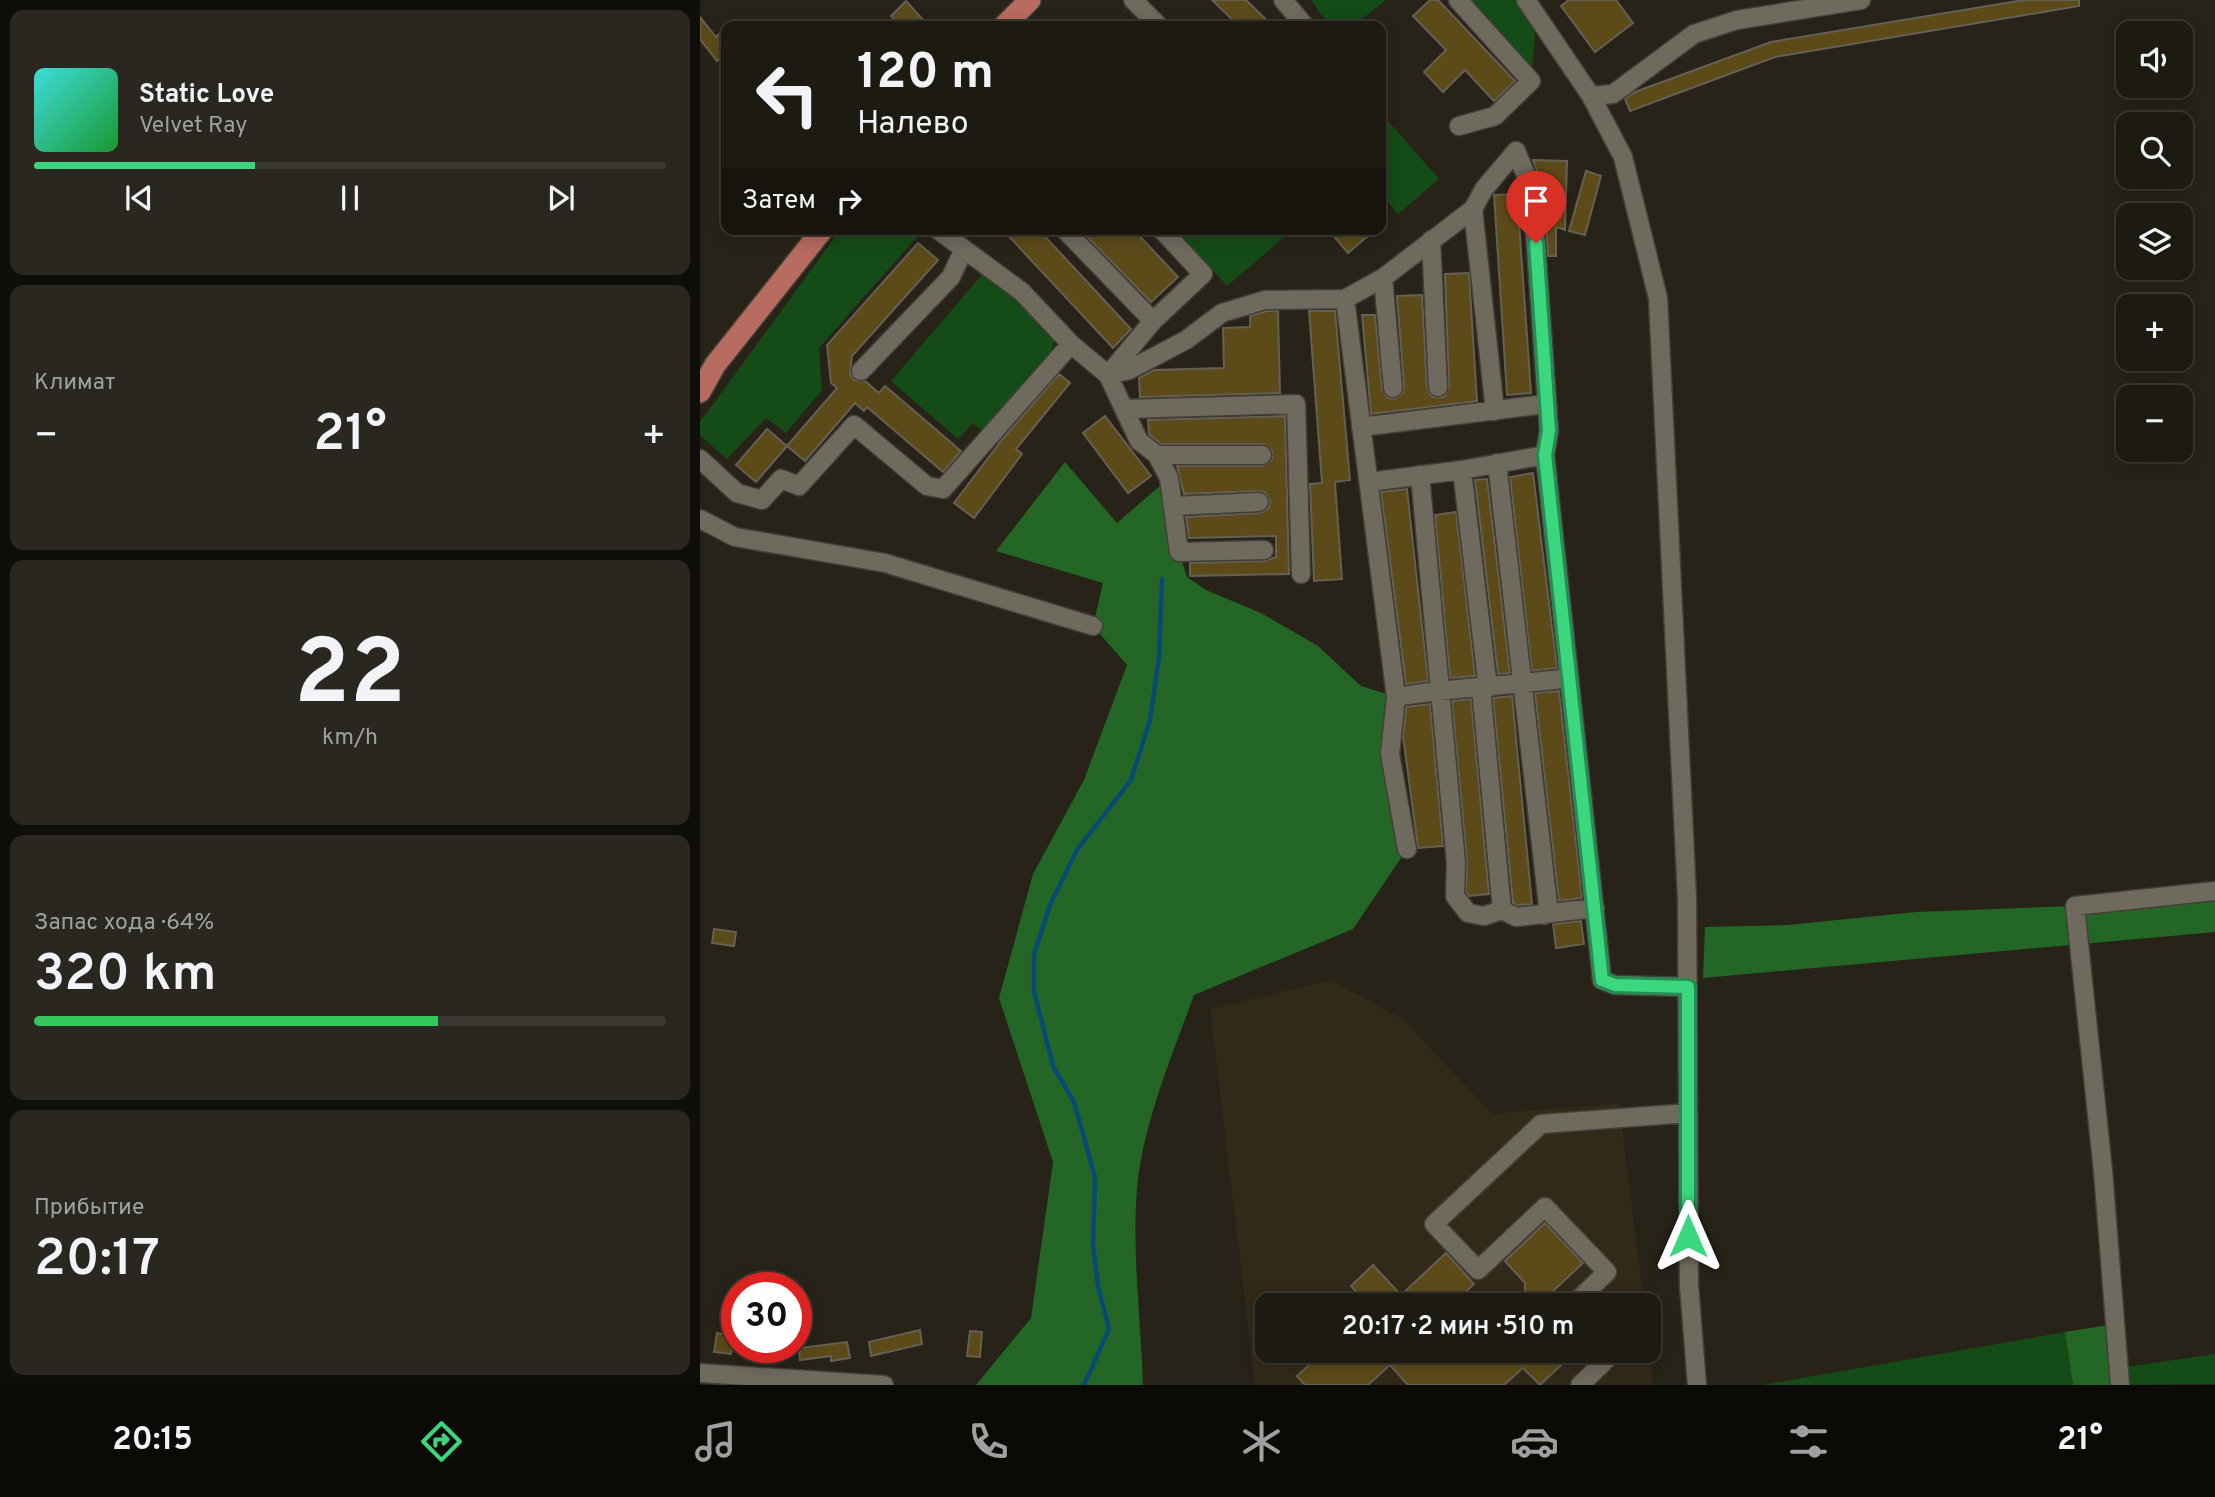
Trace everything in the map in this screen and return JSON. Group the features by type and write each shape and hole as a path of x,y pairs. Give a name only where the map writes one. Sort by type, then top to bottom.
{"main road":[{"path":"1009,21 1030,0"},
{"path":"700,392 715,365 818,235"}],"street":[{"path":"1133,0 1154,21"},
{"path":"1283,0 1301,21"},
{"path":"1458,0 1531,81 1495,116 1459,125"},
{"path":"1591,96 1613,93 1694,34 1737,20 1861,0"},
{"path":"1531,2 1591,96 1623,157 1658,298 1686,871 1689,1285 1697,1385"},
{"path":"1108,375 1129,370 1186,340 1222,313 1265,300 1345,299 1383,278 1473,209 1484,189 1516,151 1532,190 1549,431 1545,455 1602,980 1615,985 1688,987"},
{"path":"1473,209 1495,411"},
{"path":"945,235 1022,292 1071,344 1108,375 1139,441 1157,455 1169,478 1179,552 1264,550"},
{"path":"1070,235 1153,321"},
{"path":"1108,375 1153,321 1203,274 1167,235"},
{"path":"1431,240 1438,387"},
{"path":"861,371 951,276 964,249"},
{"path":"1383,278 1393,388"},
{"path":"1345,299 1396,697 1390,754 1407,849"},
{"path":"700,459 737,493 762,500 781,479 799,486 853,425 927,486 943,489 1071,344"},
{"path":"1125,409 1296,404 1301,574"},
{"path":"1362,427 1545,404"},
{"path":"1157,455 1262,454"},
{"path":"1368,482 1462,471 1545,455"},
{"path":"1497,463 1548,905 1544,915"},
{"path":"1462,471 1484,688 1502,910"},
{"path":"1420,475 1456,863 1455,895 1468,913 1484,916 1502,910 1516,917 1595,908"},
{"path":"1174,506 1259,502"},
{"path":"700,519 735,537 885,563 1093,626"},
{"path":"1396,697 1440,689 1484,688 1569,678"},
{"path":"2120,1385 2103,1171 2075,906 2215,891"},
{"path":"1585,1293 1607,1272 1545,1207 1478,1270 1434,1224 1541,1124 1688,1113"},
{"path":"1580,1385 1603,1363"},
{"path":"700,1373 884,1385"}],"shaded area":[{"path":"1331,980 1404,1020 1492,1114 1619,1103 1643,1293 1255,1293 1255,1363 1651,1363 1653,1385 1255,1385 1210,1009"}],"green space":[{"path":"1311,0 1386,0 1359,21 1326,21"},
{"path":"1458,0 1526,0 1535,36 1531,81"},
{"path":"1386,119 1439,179 1398,214 1386,200"},
{"path":"837,235 919,235 819,348 822,390 786,433 766,418 727,459 700,435 700,422"},
{"path":"1180,235 1287,235 1227,286"},
{"path":"985,271 1045,324 1054,341 1052,350 987,435 973,423 958,439 891,381"},
{"path":"1065,462 1117,523 1169,478 1179,552 1187,577 1206,590 1261,613 1318,646 1361,686 1396,697 1390,754 1407,849 1353,929 1194,995 1156,1100 1140,1165 1136,1245 1143,1385 976,1385 1031,1318 1053,1162 999,998 1033,874 1084,780 1127,665 1093,626 1103,583 996,551"},
{"path":"2215,891 2215,932 1703,978 1705,927 1788,925 1916,912 2075,906"},
{"path":"2115,1324 2120,1385 2073,1385 2065,1332"},
{"path":"2065,1332 2073,1385 1762,1385"},
{"path":"2215,1354 2215,1384 2120,1385 2119,1368"}],"building":[{"path":"1212,0 1246,0 1268,21 1234,21"},
{"path":"1430,0 1438,0 1515,81 1494,101 1465,70 1443,92 1424,72 1446,50 1413,16"},
{"path":"1569,0 1616,0 1633,23 1595,52 1561,6"},
{"path":"2024,0 2079,0 2079,6 1775,57 1630,111 1625,99 1635,92 1771,42"},
{"path":"906,1 924,21 894,21 891,16"},
{"path":"700,17 716,37 719,34 721,37 721,58 717,61 700,39"},
{"path":"1533,160 1567,161 1565,230 1556,227 1556,256 1548,256 1543,177 1539,176"},
{"path":"1586,171 1601,176 1585,235 1569,231"},
{"path":"1517,194 1531,393 1507,395 1494,195"},
{"path":"1008,235 1044,235 1131,329 1113,348"},
{"path":"1086,235 1139,235 1178,277 1151,302"},
{"path":"1333,235 1369,235 1348,253"},
{"path":"918,243 938,260 852,356 850,374 854,380 865,381 879,393 885,386 961,451 943,472 867,407 864,411 855,403 805,461 787,446 837,388 831,383 827,345"},
{"path":"1469,273 1477,401 1371,414 1362,315 1375,315 1382,390 1388,398 1395,399 1403,393 1404,387 1397,296 1422,295 1427,388 1432,397 1444,397 1449,386 1445,274"},
{"path":"1278,311 1280,393 1140,397 1139,378 1154,370 1224,368 1223,328 1250,327 1250,316"},
{"path":"1309,311 1335,311 1350,480 1335,482 1342,579 1314,581 1310,484 1322,483"},
{"path":"1059,374 1070,383 1016,449 1022,454 974,518 954,503 1001,441"},
{"path":"1105,416 1151,476 1128,493 1083,433"},
{"path":"1285,416 1289,574 1190,576 1190,563 1264,561 1276,557 1276,536 1189,538 1186,517 1260,513 1269,508 1270,501 1265,492 1258,491 1184,494 1177,466 1263,466 1272,460 1272,450 1262,444 1161,444 1149,434 1148,420"},
{"path":"767,429 787,446 756,482 736,465"},
{"path":"1533,473 1557,668 1532,671 1510,477"},
{"path":"1487,479 1510,673 1498,674 1475,480"},
{"path":"1407,489 1428,681 1406,684 1381,492"},
{"path":"1456,512 1475,676 1450,678 1435,515"},
{"path":"1559,691 1582,898 1559,901 1535,693"},
{"path":"1512,696 1532,904 1517,905 1513,903 1493,698"},
{"path":"1471,699 1489,894 1469,896 1466,892 1467,862 1452,701"},
{"path":"1430,704 1443,846 1418,848 1403,736 1406,707"},
{"path":"1581,921 1584,944 1556,948 1553,924"},
{"path":"714,929 736,932 734,946 712,943"},
{"path":"1545,1223 1583,1263 1551,1293 1525,1293 1525,1283 1505,1261"},
{"path":"1446,1253 1474,1284 1465,1293 1403,1293"},
{"path":"1373,1265 1399,1293 1357,1293 1351,1286"},
{"path":"920,1330 922,1344 871,1356 869,1342"},
{"path":"970,1331 982,1332 980,1357 967,1356"},
{"path":"717,1333 721,1334 721,1353 714,1352"},
{"path":"847,1342 850,1358 831,1361 831,1356 812,1358 812,1346"},
{"path":"1311,1363 1563,1363 1540,1385 1523,1368 1504,1385 1408,1385 1390,1365 1368,1385 1305,1385 1297,1376"}],"waterway":[{"path":"1084,1385 1109,1329 1098,1286 1093,1244 1095,1177 1074,1102 1053,1066 1034,991 1034,954 1050,905 1077,850 1131,780 1150,720 1159,658 1162,579"}],"route":[{"path":"1536,243 1545,404 1549,431 1545,455 1602,980 1615,985 1688,987 1688,1236"}]}
